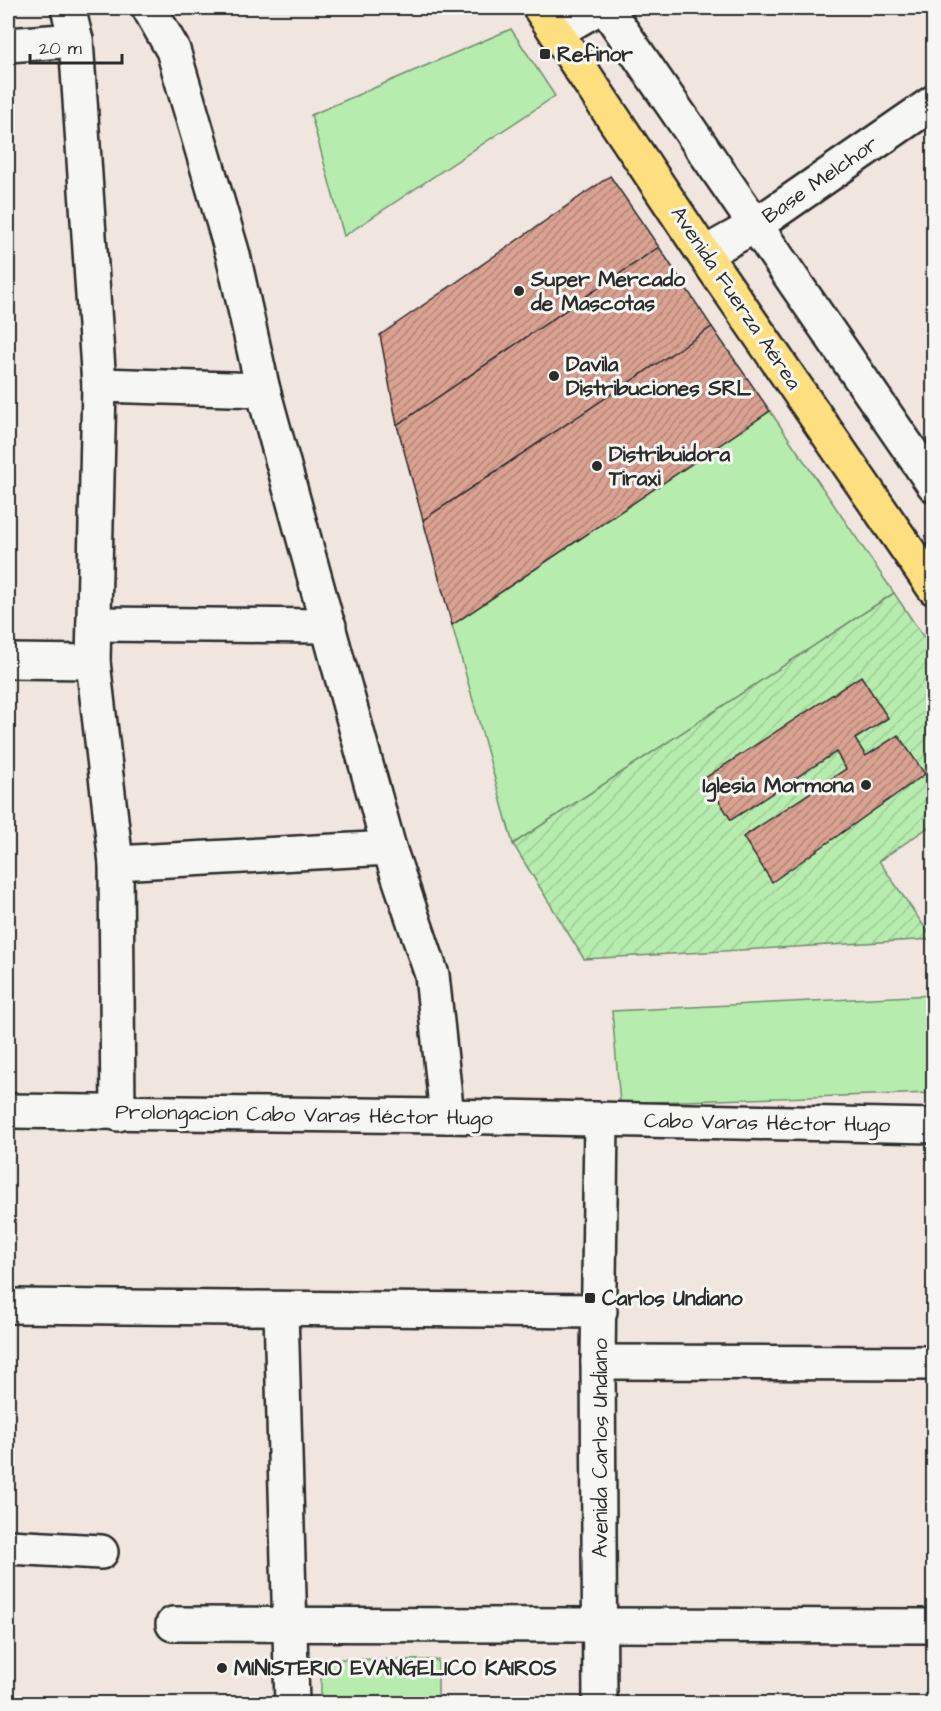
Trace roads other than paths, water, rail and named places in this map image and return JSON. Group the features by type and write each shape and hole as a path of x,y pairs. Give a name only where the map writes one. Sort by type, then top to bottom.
{"main road":[{"name":"Avenida Fuerza Aérea","path":"548,20 704,254 933,588"}],"street":[{"path":"68,8 76,40 99,385 93,662 116,863 118,1114"},
{"path":"149,8 173,50 232,255 263,390 389,848 432,975 447,1116"},
{"path":"548,20 598,8"},
{"path":"606,8 933,485"},
{"path":"8,45 76,40"},
{"name":"Base Melchor","path":"704,254 756,225 933,102"},
{"path":"99,385 263,390"},
{"path":"94,624 329,626"},
{"path":"8,661 93,662"},
{"path":"116,863 389,848"},
{"name":"Prolongacion Cabo Varas Héctor Hugo","path":"8,1111 601,1120"},
{"name":"Cabo Varas Héctor Hugo","path":"601,1120 933,1126"},
{"name":"Avenida Carlos Undiano","path":"600,1704 598,1362 601,1120"},
{"path":"8,1306 281,1311 600,1311"},
{"path":"281,1311 292,1704"},
{"path":"598,1362 933,1363"},
{"path":"8,1547 101,1552"},
{"path":"173,1624 600,1623 933,1626"}],"place":[{"name":"Refinor","path":"545,54"},
{"name":"Super Mercado de Mascotas","path":"519,291"},
{"name":"Davila Distribuciones SRL","path":"554,376"},
{"name":"Distribuidora Tiraxi","path":"597,466"},
{"name":"Iglesia Mormona","path":"866,785"},
{"name":"Carlos Undiano","path":"590,1298"},
{"name":"MINISTERIO EVANGELICO KAIROS","path":"222,1668"}]}
